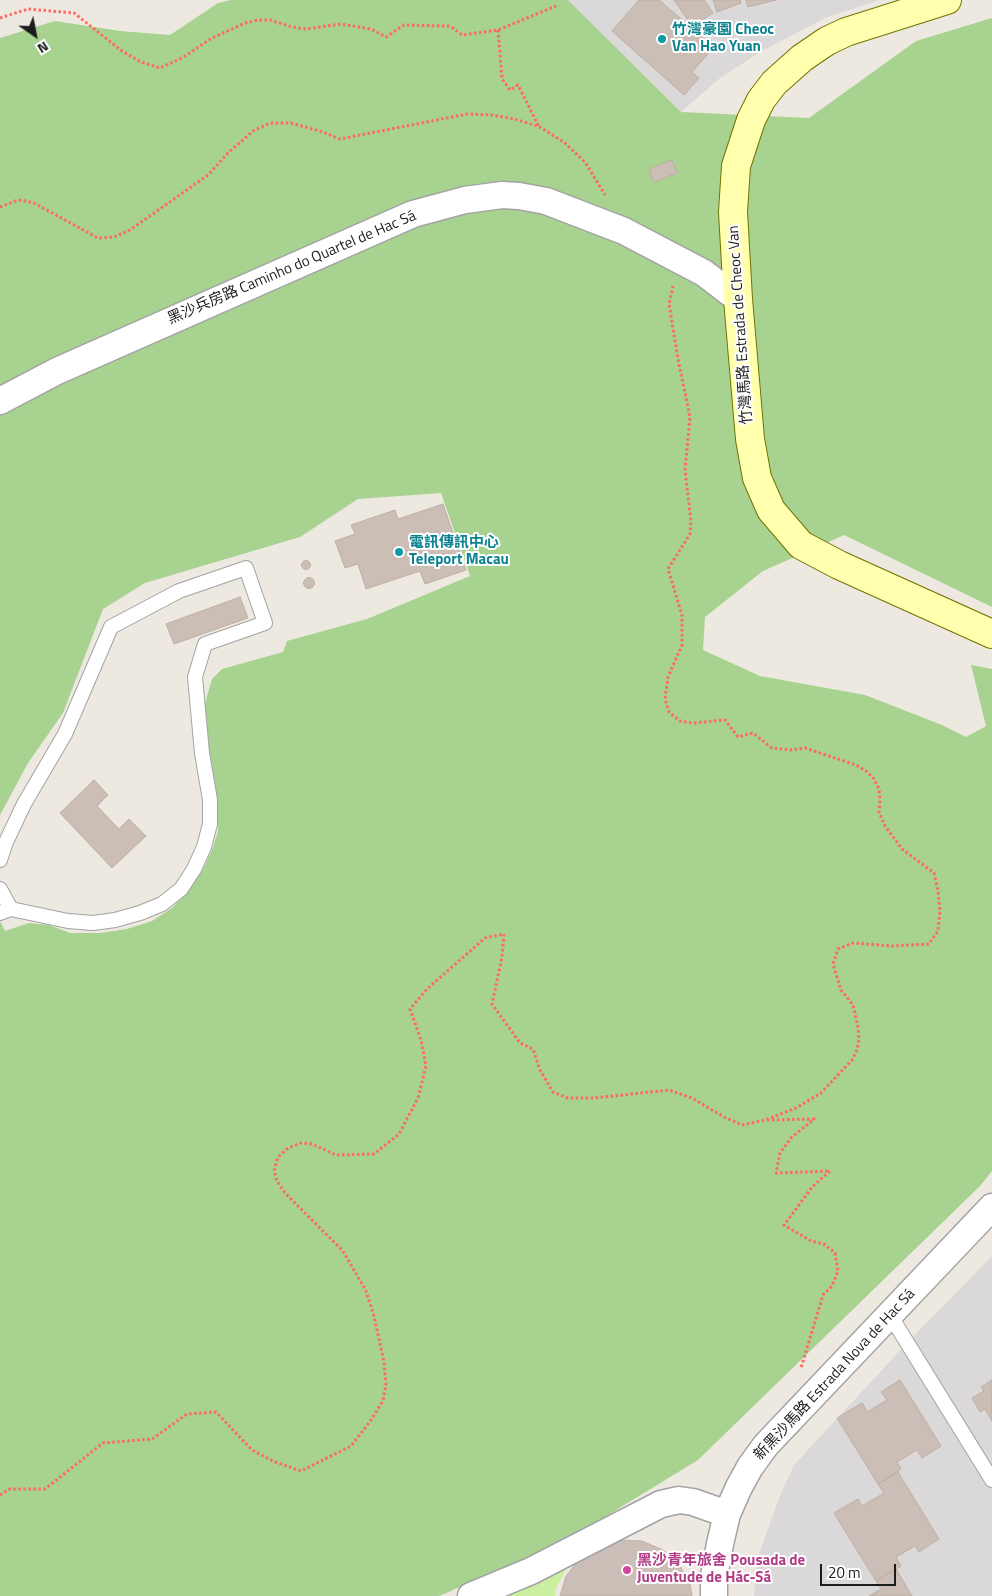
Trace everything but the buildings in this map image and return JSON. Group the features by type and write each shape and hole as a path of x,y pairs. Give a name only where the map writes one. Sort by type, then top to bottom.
{"main road":[{"name":"竹灣馬路 Estrada de Cheoc Van","path":"947,0 883,20 827,41 802,58 774,83 760,100 750,120 736,166 734,212 738,299 750,439 757,478 771,510 801,545 839,565 992,634"}],"street":[{"name":"黑沙兵房路 Caminho do Quartel de Hac Sá","path":"0,401 57,371 413,214 465,200 502,195 546,201 624,231 679,259 704,273 738,299"},
{"path":"704,273 736,266"},
{"name":"新黑沙馬路 Estrada Nova de Hac Sá","path":"714,1596 714,1576 728,1514 750,1467 766,1445 992,1207"},
{"path":"472,1596 531,1571 661,1504 679,1500 693,1502 728,1514"}],"lane":[{"path":"0,860 6,842 24,804 65,734 111,627 179,591 246,568 265,623 205,644 195,677 202,754 210,800 210,824 204,847 194,869 181,889 162,904 140,913 115,920 93,923 6,911 0,883"},
{"path":"890,1315 992,1480"}],"path":[{"path":"0,18 28,9 74,13 122,51 141,62 160,68 182,58 212,38 245,23 258,20 270,20 306,29 341,24 371,29 386,37 404,25 448,26 462,35 498,30 556,6"},
{"path":"498,30 502,79 510,90 518,85 540,127"},
{"path":"0,207 18,200 34,203 98,238 114,237 130,230 200,180 253,131 270,123 291,123 340,139 467,114 492,115 515,119 540,127 565,143 585,162 602,188 624,231"},
{"path":"0,1495 10,1489 45,1489 103,1443 152,1439 187,1414 216,1412 252,1450 275,1462 301,1471 351,1446 383,1401 386,1384 384,1362 374,1316 366,1290 344,1251 285,1193 277,1181 274,1171 278,1157 288,1148 301,1143 312,1144 336,1155 374,1154 399,1134 418,1098 426,1066 421,1040 410,1009 427,989 485,938 504,934 502,957 492,1004 520,1043 533,1049 540,1070 552,1092 568,1098 594,1098 669,1090 692,1098 724,1117 742,1125 765,1120 796,1108 821,1093 852,1060 857,1050 859,1038 853,1005 841,990 833,964 838,949 853,943 900,946 929,944 938,930 940,911 934,873 902,849 885,826 879,812 879,789 874,779 866,770 805,748 791,750 772,748 753,733 738,737 725,720 693,723 680,721 669,712 665,698 668,677 682,645 682,615 668,569 690,534 691,521 685,470 690,418 669,304 679,259"},
{"path":"765,1120 814,1120 791,1138 780,1153 776,1173 830,1171 813,1186 784,1225 811,1241 824,1244 834,1254 838,1271 832,1286 823,1295 802,1368 813,1395"}],"shaded area":[{"path":"568,0 879,0 825,18 762,51 720,78 681,112"},
{"path":"992,1256 992,1596 754,1596 757,1560 779,1498 794,1465 907,1343"}],"green space":[{"path":"231,0 568,0 681,112 809,118 916,41 992,18 992,607 844,535 763,571 705,617 703,650 760,676 865,695 942,725 966,737 986,726 971,665 992,669 992,1171 980,1186 698,1460 562,1543 439,1596 0,1596 0,921 5,931 29,923 49,925 70,933 100,933 127,929 152,921 172,908 189,890 203,869 218,831 218,810 209,751 205,703 212,679 222,669 283,652 287,641 367,619 470,576 441,493 358,499 300,537 145,583 103,609 63,713 28,763 0,815 0,38 55,21 120,31 170,35 218,3"},
{"path":"573,1558 555,1591 555,1596 493,1596"}],"place":[{"name":"竹灣豪園 Cheoc Van Hao Yuan","path":"662,39"},
{"name":"電訊傳訊中心 Teleport Macau","path":"399,552"},
{"name":"黑沙青年旅舍 Pousada de Juventude de Hác-Sá","path":"627,1570"}]}
